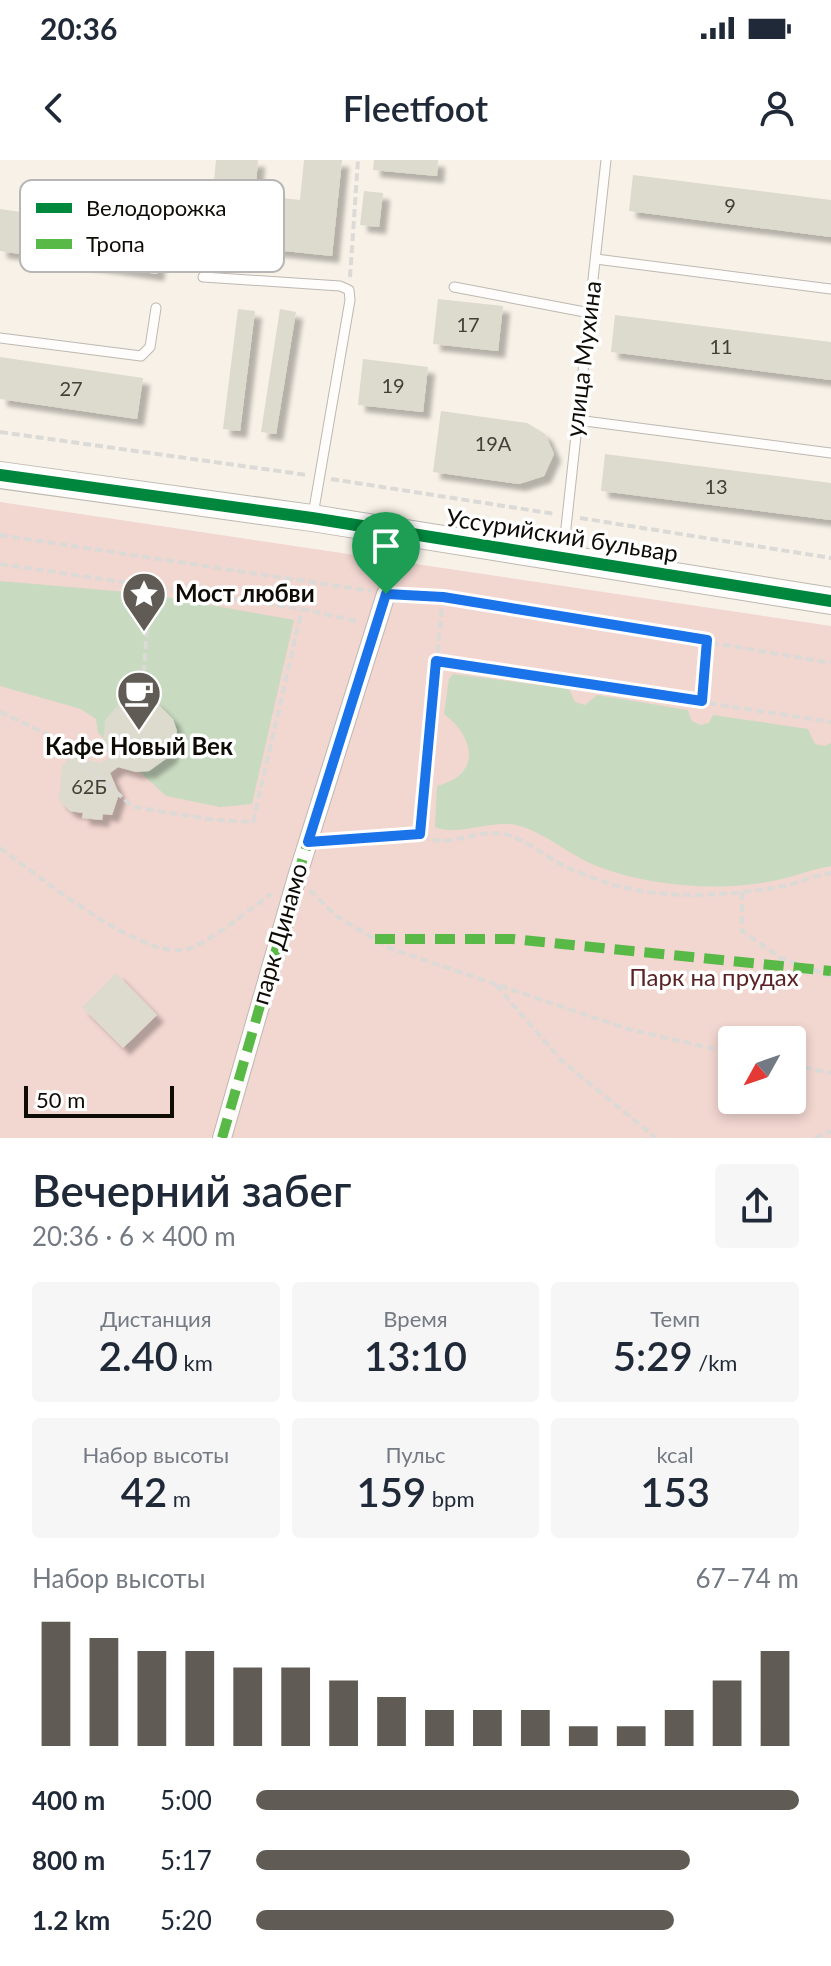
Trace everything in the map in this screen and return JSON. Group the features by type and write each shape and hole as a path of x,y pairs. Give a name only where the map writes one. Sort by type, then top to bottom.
{"street":[{"name":"Уссурийский бульвар","path":"0,475 312,518 831,601"},
{"name":"парк Динамо","path":"222,1138 297,877 386,594"}],"lane":[{"name":"улица Мухина","path":"563,558 606,160"},
{"path":"596,259 831,289"},
{"path":"203,277 340,286 349,290 350,300 312,518"},
{"path":"454,287 590,313"},
{"path":"0,338 141,356 150,347 156,308"},
{"path":"577,420 831,453"}],"path":[{"path":"349,290 358,160"},
{"path":"0,432 319,477 831,558"},
{"path":"0,535 386,594 443,597 831,663"},
{"path":"0,564 302,609 376,625"},
{"path":"142,697 150,586"},
{"path":"420,834 443,597"},
{"path":"0,712 74,747 79,759 133,807 215,820 253,822 302,609"},
{"path":"702,701 707,640"},
{"path":"436,661 831,722"},
{"path":"308,842 420,834 430,840 454,841 485,832 504,834 561,865 613,885 716,895 789,885 831,873"},
{"path":"0,848 126,936 168,949 189,949 297,877 335,915 389,948 628,1029 718,1050"},
{"path":"742,892 742,931 781,958 831,976"},
{"path":"496,984 561,1060 656,1138"},
{"path":"806,1068 831,1073"},
{"path":"815,1138 831,1131"}],"green space":[{"name":"Парк на прудах","path":"0,502 831,626 831,1138 0,1138"}],"shaded area":[{"path":"0,581 150,594 294,620 252,804 220,807 166,796 98,733 96,719 81,709 0,686"},
{"path":"453,674 569,689 575,702 585,705 597,695 688,710 691,720 700,725 709,723 713,715 808,729 815,744 825,746 831,743 831,866 752,884 708,886 664,883 602,868 520,826 498,824 455,830 435,827 437,786 461,773 469,754 462,733 444,714 449,679"}],"building":[{"path":"216,160 258,160 256,180 214,180"},
{"path":"304,160 342,160 332,256 284,251 284,198 300,200"},
{"path":"374,160 438,160 437,176 373,170"},
{"path":"633,175 831,200 831,237 629,211"},
{"path":"364,191 383,193 379,227 360,225"},
{"path":"0,209 20,212 20,254 0,251"},
{"path":"438,299 503,306 498,351 433,344"},
{"path":"238,309 255,311 240,431 223,429"},
{"path":"280,309 296,312 276,434 261,432"},
{"path":"615,315 831,342 831,380 611,352"},
{"path":"0,357 143,378 137,419 0,399"},
{"path":"363,359 428,367 423,412 358,405"},
{"path":"441,411 527,423 545,434 554,454 544,476 519,484 433,472"},
{"path":"605,454 831,483 831,520 601,491"},
{"path":"142,697 155,701 173,719 177,731 170,756 149,771 136,772 118,767 110,773 119,794 112,815 103,814 102,820 82,818 83,813 70,811 59,800 62,766 68,759 78,757 100,763 109,757 103,743 105,720 120,703"},
{"path":"116,973 157,1015 123,1048 82,1007"}],"marked path":[{"path":"222,1138 297,877 386,594"},
{"path":"375,939 513,939 831,971"}],"cycle path":[{"path":"0,475 312,518 831,601"}],"place":[{"name":"Мост любви","path":"144,633"},
{"name":"Кафе Новый Век","path":"139,732"}],"route":[{"path":"386,594 443,597 707,640 702,701 436,661 420,834 308,842 386,594"}]}
